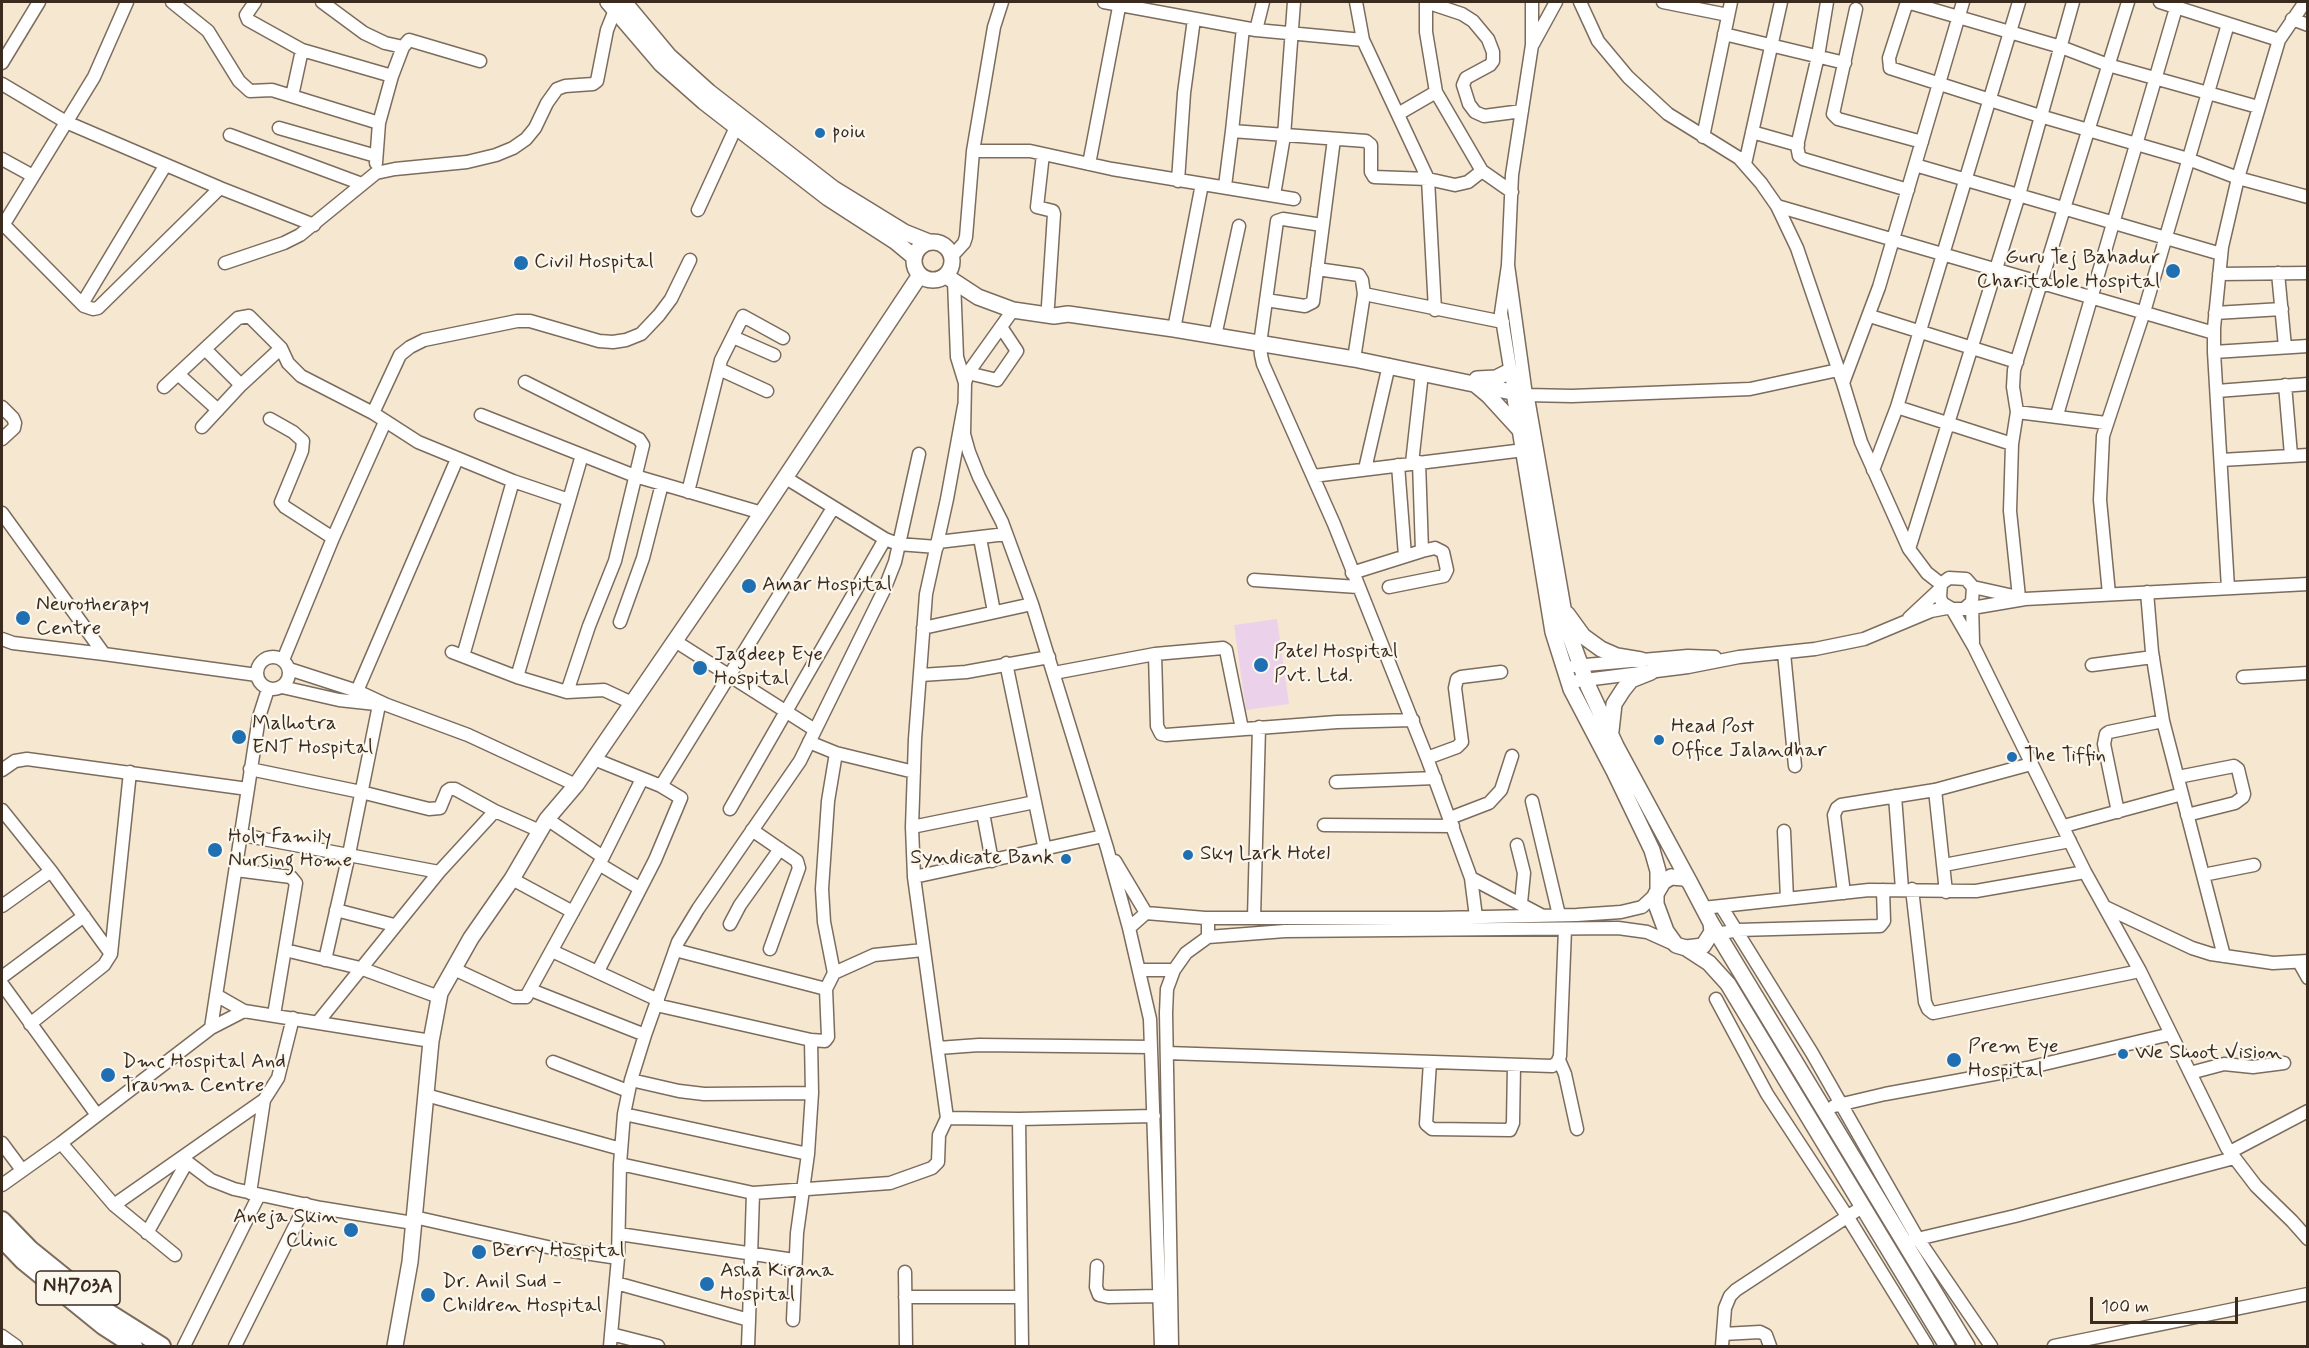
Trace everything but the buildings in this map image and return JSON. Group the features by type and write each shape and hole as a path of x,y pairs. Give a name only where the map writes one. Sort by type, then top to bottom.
{"highway":[{"name":"NH703A","path":"2,1220 30,1249 108,1312 162,1347"},
{"name":"NH703A","path":"2,1239 23,1261 134,1347"}],"main road":[{"path":"619,3 661,64 789,161 828,198 896,242 914,257"},
{"path":"789,161 904,232 929,242 939,242 949,249 951,271 978,297 1013,310 1054,316 1068,314"},
{"path":"929,242 920,247 914,257 914,263 920,275 931,280 951,271"},
{"path":"951,271 969,283 1016,302 1048,306 1068,314 1174,329 1389,365 1520,393"},
{"path":"395,1346 410,1263 431,1041 440,998 454,969 471,938 512,879 544,825 594,759 675,641 920,275"},
{"path":"1456,380 1496,378 1510,371"},
{"path":"1474,384 1488,395 1520,430"},
{"path":"1520,393 1520,430 1553,633 1567,675 1652,850 1658,871 1656,904 1660,918 1681,946 1709,963 1728,984 1947,1347"},
{"path":"1520,393 1566,625 1583,673 1611,735 1714,928 1824,1109 1911,1240 1966,1347"},
{"path":"1563,609 1583,636 1601,649 1646,666 1631,680 1614,704 1611,735"},
{"path":"1657,891 1671,878 1684,878 1689,881"},
{"path":"1681,946 1703,946 1714,928"}],"street":[{"path":"2,63 39,2"},
{"path":"127,2 94,77 2,225 82,303 88,308 98,308 220,188"},
{"path":"172,2 208,31 239,81 246,88 254,92 272,90 380,123"},
{"path":"255,2 246,15 248,20 302,50 392,76"},
{"path":"322,2 364,33 385,43 403,47"},
{"path":"992,2 997,17"},
{"path":"620,1164 753,1193 890,1183 932,1168 938,1162 939,1135 947,1118 914,878 912,827 914,772 926,594 964,406 967,378 956,350 951,271 966,237 973,151 997,17 1002,2"},
{"path":"1104,2 1120,3 1256,30 1364,40"},
{"path":"1256,30 1263,2"},
{"path":"1274,195 1284,136 1294,2"},
{"path":"1356,2 1364,40 1428,179 1435,310"},
{"path":"1512,192 1482,171 1436,92 1426,32 1426,2 1462,14 1473,21 1488,39 1493,52 1493,61 1466,78 1463,86 1474,112 1484,116 1522,111"},
{"path":"1520,393 1510,371 1501,313 1508,265 1512,192 1532,45 1532,2"},
{"path":"1532,45 1556,2"},
{"path":"1580,2 1598,41 1621,68 1668,114 1730,152 1745,164 1777,206 1797,248 1861,442 1873,470 1909,549 1940,587 1940,597 1961,607 1974,647"},
{"path":"1663,2 1728,15"},
{"path":"1703,137 1731,2"},
{"path":"1745,164 1781,2"},
{"path":"1827,2 1797,153 1803,159 1908,190"},
{"path":"2258,107 2108,65 2061,47 1907,2 1889,58 1889,66 1939,84 2188,159 2238,178 2307,195"},
{"path":"1843,383 1870,315 1963,2"},
{"path":"1873,470 1897,407 1945,254 2019,2"},
{"path":"1909,549 1997,269 2073,2"},
{"path":"2022,598 2010,512 2012,444 2017,412 2013,380 2128,2"},
{"path":"2160,2 2184,6 2279,40"},
{"path":"2229,588 2214,352 2221,254 2238,178 2279,40 2305,2"},
{"path":"225,263 300,236 376,173 467,162 513,148 526,139 535,128 547,103 557,89 593,84 597,81 603,43 619,3"},
{"path":"1089,164 1120,3"},
{"path":"2057,416 2136,144 2157,77 2184,6"},
{"path":"1856,9 1833,111 1835,116 1922,142"},
{"path":"1178,181 1184,93 1194,19"},
{"path":"2292,19 2307,25"},
{"path":"2109,594 2100,500 2101,450 2106,423 2144,312 2229,24"},
{"path":"1225,186 1243,28"},
{"path":"1724,34 1845,63"},
{"path":"376,173 375,156 380,123 392,76 403,47 409,40 480,62"},
{"path":"292,96 302,50"},
{"path":"2,84 66,123 165,166 314,225"},
{"path":"1398,114 1436,92"},
{"path":"698,210 740,123"},
{"path":"279,128 375,156"},
{"path":"1232,131 1368,142 1371,147 1371,172 1374,177 1428,179 1462,184 1482,171"},
{"path":"1752,132 1798,145"},
{"path":"230,135 362,184"},
{"path":"1266,300 1309,305 1313,302 1334,139"},
{"path":"973,151 1022,150 1178,181 1225,186 1294,199"},
{"path":"1043,154 1037,207 1053,211 1054,214 1048,306"},
{"path":"2,159 33,176"},
{"path":"1915,165 2221,254"},
{"path":"82,303 165,166"},
{"path":"1174,329 1202,184"},
{"path":"1777,206 2214,333"},
{"path":"1322,225 1283,219 1277,221 1260,344 1263,364 1313,476 1413,720 1471,878 1476,917"},
{"path":"1215,336 1239,226"},
{"path":"373,413 400,355 424,340 517,321 531,321 598,341 626,340 641,334 660,315 671,299 690,260"},
{"path":"1508,265 1520,393"},
{"path":"1317,269 1359,275 1362,280 1364,294 1354,359"},
{"path":"2278,273 2286,347"},
{"path":"2219,274 2307,273"},
{"path":"1364,294 1503,322"},
{"path":"2215,313 2282,309"},
{"path":"967,378 1013,310"},
{"path":"164,387 244,315 254,318 280,348 288,363 301,376 373,413 418,442 513,481 569,500"},
{"path":"1870,315 2017,362"},
{"path":"688,492 719,369 743,316 783,338"},
{"path":"967,378 997,380 1017,351 1001,327"},
{"path":"733,337 774,356"},
{"path":"2214,352 2307,346"},
{"path":"202,427 280,348"},
{"path":"206,350 241,385"},
{"path":"1365,469 1389,365"},
{"path":"719,369 767,391"},
{"path":"1520,393 1572,396 1750,389 1838,370"},
{"path":"1422,373 1415,463 1422,551"},
{"path":"178,374 218,410"},
{"path":"525,382 642,441 636,476 615,561 589,626 567,693"},
{"path":"2217,391 2307,384"},
{"path":"2285,385 2291,455"},
{"path":"2,406 15,423 14,428 2,439"},
{"path":"964,406 964,434 969,452 1006,534 1032,604 1105,842 1140,970 1150,1020 1152,1047 1161,1347"},
{"path":"1897,407 2012,444"},
{"path":"2017,412 2106,423"},
{"path":"481,416 636,476 762,513"},
{"path":"270,419 293,432 303,441 302,451 281,502 285,507 333,538"},
{"path":"282,687 289,678 286,664 333,538 385,422"},
{"path":"1313,476 1524,450"},
{"path":"658,1347 610,1340 618,1258 621,1149 629,1085 675,950 698,909 782,790 809,742 884,590 895,562 919,454"},
{"path":"517,677 582,455"},
{"path":"2221,460 2307,455"},
{"path":"357,691 457,459"},
{"path":"1398,465 1405,556"},
{"path":"786,478 885,539 898,544 937,545 1006,534"},
{"path":"513,481 458,654 567,693 604,690 632,703"},
{"path":"620,622 643,558 662,484"},
{"path":"661,786 833,508"},
{"path":"2,513 104,654"},
{"path":"980,538 994,612"},
{"path":"730,809 885,539"},
{"path":"1352,573 1422,551 1435,548 1443,552 1448,570 1446,575 1389,587"},
{"path":"1904,624 1949,578 1959,577 1966,579 1973,587 2022,598"},
{"path":"1254,580 1358,587"},
{"path":"1567,675 1646,666 1688,656 1739,657 1784,653 1864,639 1931,611 2022,598 2307,584"},
{"path":"1961,607 1974,592 1973,587"},
{"path":"2147,592 2153,657 2163,721 2224,956"},
{"path":"923,628 1032,604"},
{"path":"1961,607 1974,647 2031,764 2085,872 2140,971 2232,1155 2256,1186 2307,1239"},
{"path":"2,639 13,643 257,675"},
{"path":"675,641 815,730"},
{"path":"1054,673 1155,654 1216,647 1226,650 1242,729"},
{"path":"1784,653 1795,766"},
{"path":"1155,654 1157,726 1161,734 1337,722 1413,720"},
{"path":"383,705 339,700 282,687 268,688 260,682 257,675 258,668 266,658 276,657 286,664 357,691 383,705 468,735 576,784"},
{"path":"921,675 957,673 1049,657"},
{"path":"2092,664 2153,657"},
{"path":"1006,663 1046,850"},
{"path":"1427,758 1457,747 1462,742 1455,688 1457,679 1501,672"},
{"path":"2243,677 2307,673"},
{"path":"211,1028 242,835 258,717 268,688"},
{"path":"325,960 361,792 383,705"},
{"path":"2118,812 2104,744 2106,734 2163,721"},
{"path":"1254,918 1259,727"},
{"path":"809,742 836,753 914,772"},
{"path":"834,974 824,921 822,889 828,801 836,753"},
{"path":"1324,825 1452,822 1489,803 1501,790 1512,756"},
{"path":"2,770 15,761 27,759 248,789"},
{"path":"594,759 661,786 679,795 681,801 655,860 598,971"},
{"path":"1844,893 1835,811 1841,806 1935,790 2031,764"},
{"path":"2178,777 2234,766 2238,770 2244,794 2235,803 2187,815"},
{"path":"250,769 435,810 441,807 447,791 452,789 495,811 544,825 639,888"},
{"path":"30,1024 104,965 111,954 130,772"},
{"path":"1336,782 1435,778"},
{"path":"454,969 520,998 526,998 601,861 642,779"},
{"path":"1935,790 1946,892"},
{"path":"2064,826 2182,794"},
{"path":"1895,796 1925,1002 1933,1013 2140,971"},
{"path":"1532,801 1559,915"},
{"path":"912,827 1035,802"},
{"path":"2,810 51,871 111,954"},
{"path":"318,1022 394,925 495,811"},
{"path":"983,813 992,861"},
{"path":"752,830 797,861 799,872 770,949"},
{"path":"1784,831 1787,899"},
{"path":"242,835 439,872"},
{"path":"1944,865 2070,841"},
{"path":"914,878 1046,850 1105,842"},
{"path":"1105,842 1146,913"},
{"path":"1517,845 1524,873 1521,903"},
{"path":"730,924 780,849"},
{"path":"2203,875 2254,865"},
{"path":"236,870 291,877 297,887 274,1015"},
{"path":"2,906 51,871"},
{"path":"1703,908 1883,890 1976,891 2085,872"},
{"path":"1471,878 1542,916"},
{"path":"512,879 573,912"},
{"path":"1714,928 1738,930 1880,926 1884,921 1883,890"},
{"path":"1129,928 1146,913 1205,918 1254,918 1542,916 1621,912 1642,907 1657,891"},
{"path":"1721,906 1738,930 1841,1104 1911,1240 1991,1347"},
{"path":"2105,907 2192,948 2224,956 2273,963 2303,961 2307,978"},
{"path":"336,910 394,925"},
{"path":"2,977 84,916"},
{"path":"1205,918 1208,923 1208,937"},
{"path":"1173,1347 1167,989 1174,970 1186,953 1208,937 1285,931 1617,928 1647,932 1681,946"},
{"path":"1565,929 1559,1060 1565,1074 1577,1129"},
{"path":"285,950 360,968 440,998"},
{"path":"675,950 826,989"},
{"path":"552,951 598,971 657,1002 823,1041 827,1039 826,989 834,974 874,955 923,950"},
{"path":"1140,970 1174,970"},
{"path":"2,984 98,1115"},
{"path":"531,990 645,1035"},
{"path":"216,995 244,1011 431,1041"},
{"path":"1716,999 1767,1094 1847,1216 1927,1347"},
{"path":"2,1185 61,1143 211,1028 244,1011"},
{"path":"114,1205 184,1160 264,1100 278,1078 293,1018"},
{"path":"1824,1109 1885,1094 2026,1068 2171,1034"},
{"path":"793,1320 794,1260 808,1154 812,1093 811,1040"},
{"path":"938,1048 979,1045 1152,1047"},
{"path":"1167,1053 1514,1066 1552,1066 1559,1060"},
{"path":"553,1062 629,1085 704,1094 812,1093"},
{"path":"1430,1062 1426,1124 1429,1128 1442,1129 1510,1130 1514,1066"},
{"path":"2190,1073 2224,1064 2253,1066 2284,1063"},
{"path":"426,1095 621,1149"},
{"path":"184,1347 255,1194 264,1100"},
{"path":"1911,1240 2015,1216 2232,1155 2307,1112"},
{"path":"624,1114 808,1154"},
{"path":"947,1118 1154,1116"},
{"path":"1018,1119 1022,1347"},
{"path":"2,1143 22,1170"},
{"path":"61,1143 114,1205 175,1255"},
{"path":"184,1160 211,1180 255,1194 414,1220 552,1248 618,1258"},
{"path":"147,1233 184,1160"},
{"path":"748,1347 753,1252 753,1193"},
{"path":"235,1347 306,1204"},
{"path":"1770,1347 1766,1335 1760,1332 1722,1340 1725,1308 1730,1296 1862,1207"},
{"path":"2292,1221 2307,1231"},
{"path":"619,1234 753,1252 794,1260"},
{"path":"1097,1266 1096,1287 1099,1295 1108,1297 1160,1296"},
{"path":"905,1272 906,1347"},
{"path":"616,1283 749,1320"},
{"path":"2054,1347 2307,1294"},
{"path":"905,1297 1020,1296"},
{"path":"2,1336 16,1347"}],"shaded area":[{"name":"Patel Hospital Pvt. Ltd.","path":"1277,619 1289,704 1246,710 1234,625"}],"place":[{"name":"poiu","path":"820,133"},
{"name":"Civil Hospital","path":"521,263"},
{"name":"Guru Tej Bahadur Charitable Hospital","path":"2173,271"},
{"name":"Amar Hospital","path":"749,586"},
{"name":"Neurotherapy Centre","path":"23,618"},
{"name":"Patel Hospital Pvt. Ltd.","path":"1261,665"},
{"name":"Jagdeep Eye Hospital","path":"700,668"},
{"name":"Malhotra ENT Hospital","path":"239,737"},
{"name":"Head Post Office Jalandhar","path":"1659,740"},
{"name":"The Tiffin","path":"2012,757"},
{"name":"Holy Family Nursing Home","path":"215,850"},
{"name":"Sky Lark Hotel","path":"1188,855"},
{"name":"Syndicate Bank","path":"1066,859"},
{"name":"We Shoot Vision","path":"2123,1054"},
{"name":"Prem Eye Hospital","path":"1954,1060"},
{"name":"Dmc Hospital And Trauma Centre","path":"108,1075"},
{"name":"Aneja Skin Clinic","path":"351,1230"},
{"name":"Berry Hospital","path":"479,1252"},
{"name":"Asha Kirana Hospital","path":"707,1284"},
{"name":"Dr. Anil Sud - Children Hospital","path":"428,1295"}]}
